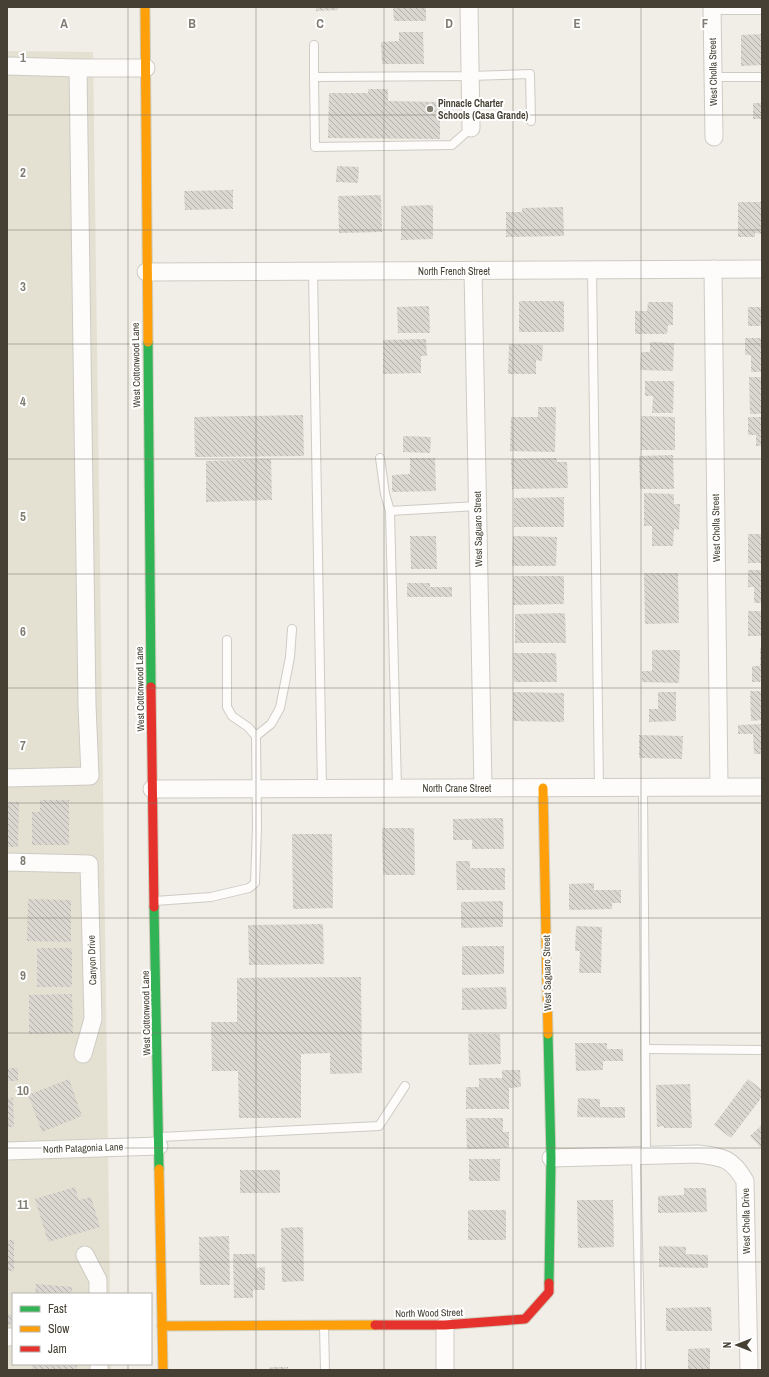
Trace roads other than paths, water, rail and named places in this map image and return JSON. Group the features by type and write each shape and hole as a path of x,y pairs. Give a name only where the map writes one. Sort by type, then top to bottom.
{"main road":[{"name":"West Cottonwood Lane","path":"145,7 146,272 152,789 163,1370"},
{"name":"West Saguaro Street","path":"543,788 551,1158"},
{"name":"North Wood Street","path":"162,1326 445,1325 526,1319 549,1292 551,1158"}],"street":[{"path":"469,7 471,128"},
{"name":"West Cholla Street","path":"712,9 714,138"},
{"path":"7,66 146,68"},
{"path":"7,778 90,776 87,705 78,68"},
{"name":"West Cholla Street","path":"713,269 719,787"},
{"name":"North French Street","path":"146,272 762,269"},
{"name":"West Saguaro Street","path":"473,270 483,788"},
{"name":"North Crane Street","path":"152,789 762,787"},
{"name":"Canyon Drive","path":"7,862 89,864 93,1019 83,1054"},
{"name":"North Patagonia Lane","path":"7,1151 159,1142"},
{"name":"West Cholla Drive","path":"551,1158 698,1154 715,1156 728,1160 738,1169 745,1181 749,1370"},
{"path":"85,1255 98,1280 98,1293"},
{"path":"445,1325 445,1370"}],"lane":[{"path":"712,9 762,10"},
{"path":"314,45 315,147 452,145 471,128"},
{"path":"314,77 530,74 531,121"},
{"path":"713,77 762,77"},
{"path":"592,270 599,788"},
{"path":"313,271 322,789"},
{"path":"380,458 384,494 390,511 398,788"},
{"path":"390,511 477,506"},
{"path":"256,736 271,724 280,708 290,657 292,629"},
{"path":"154,901 211,897 249,888 254,883 256,827 256,736 248,727 232,716 227,707 227,640"},
{"path":"641,1370 641,1156 645,1050 643,787"},
{"path":"645,1050 762,1050"},
{"path":"159,1142 379,1126 405,1086"},
{"path":"324,1325 324,1370"}],"place":[{"name":"Pinnacle Charter Schools (Casa Grande)","path":"430,109"}]}
